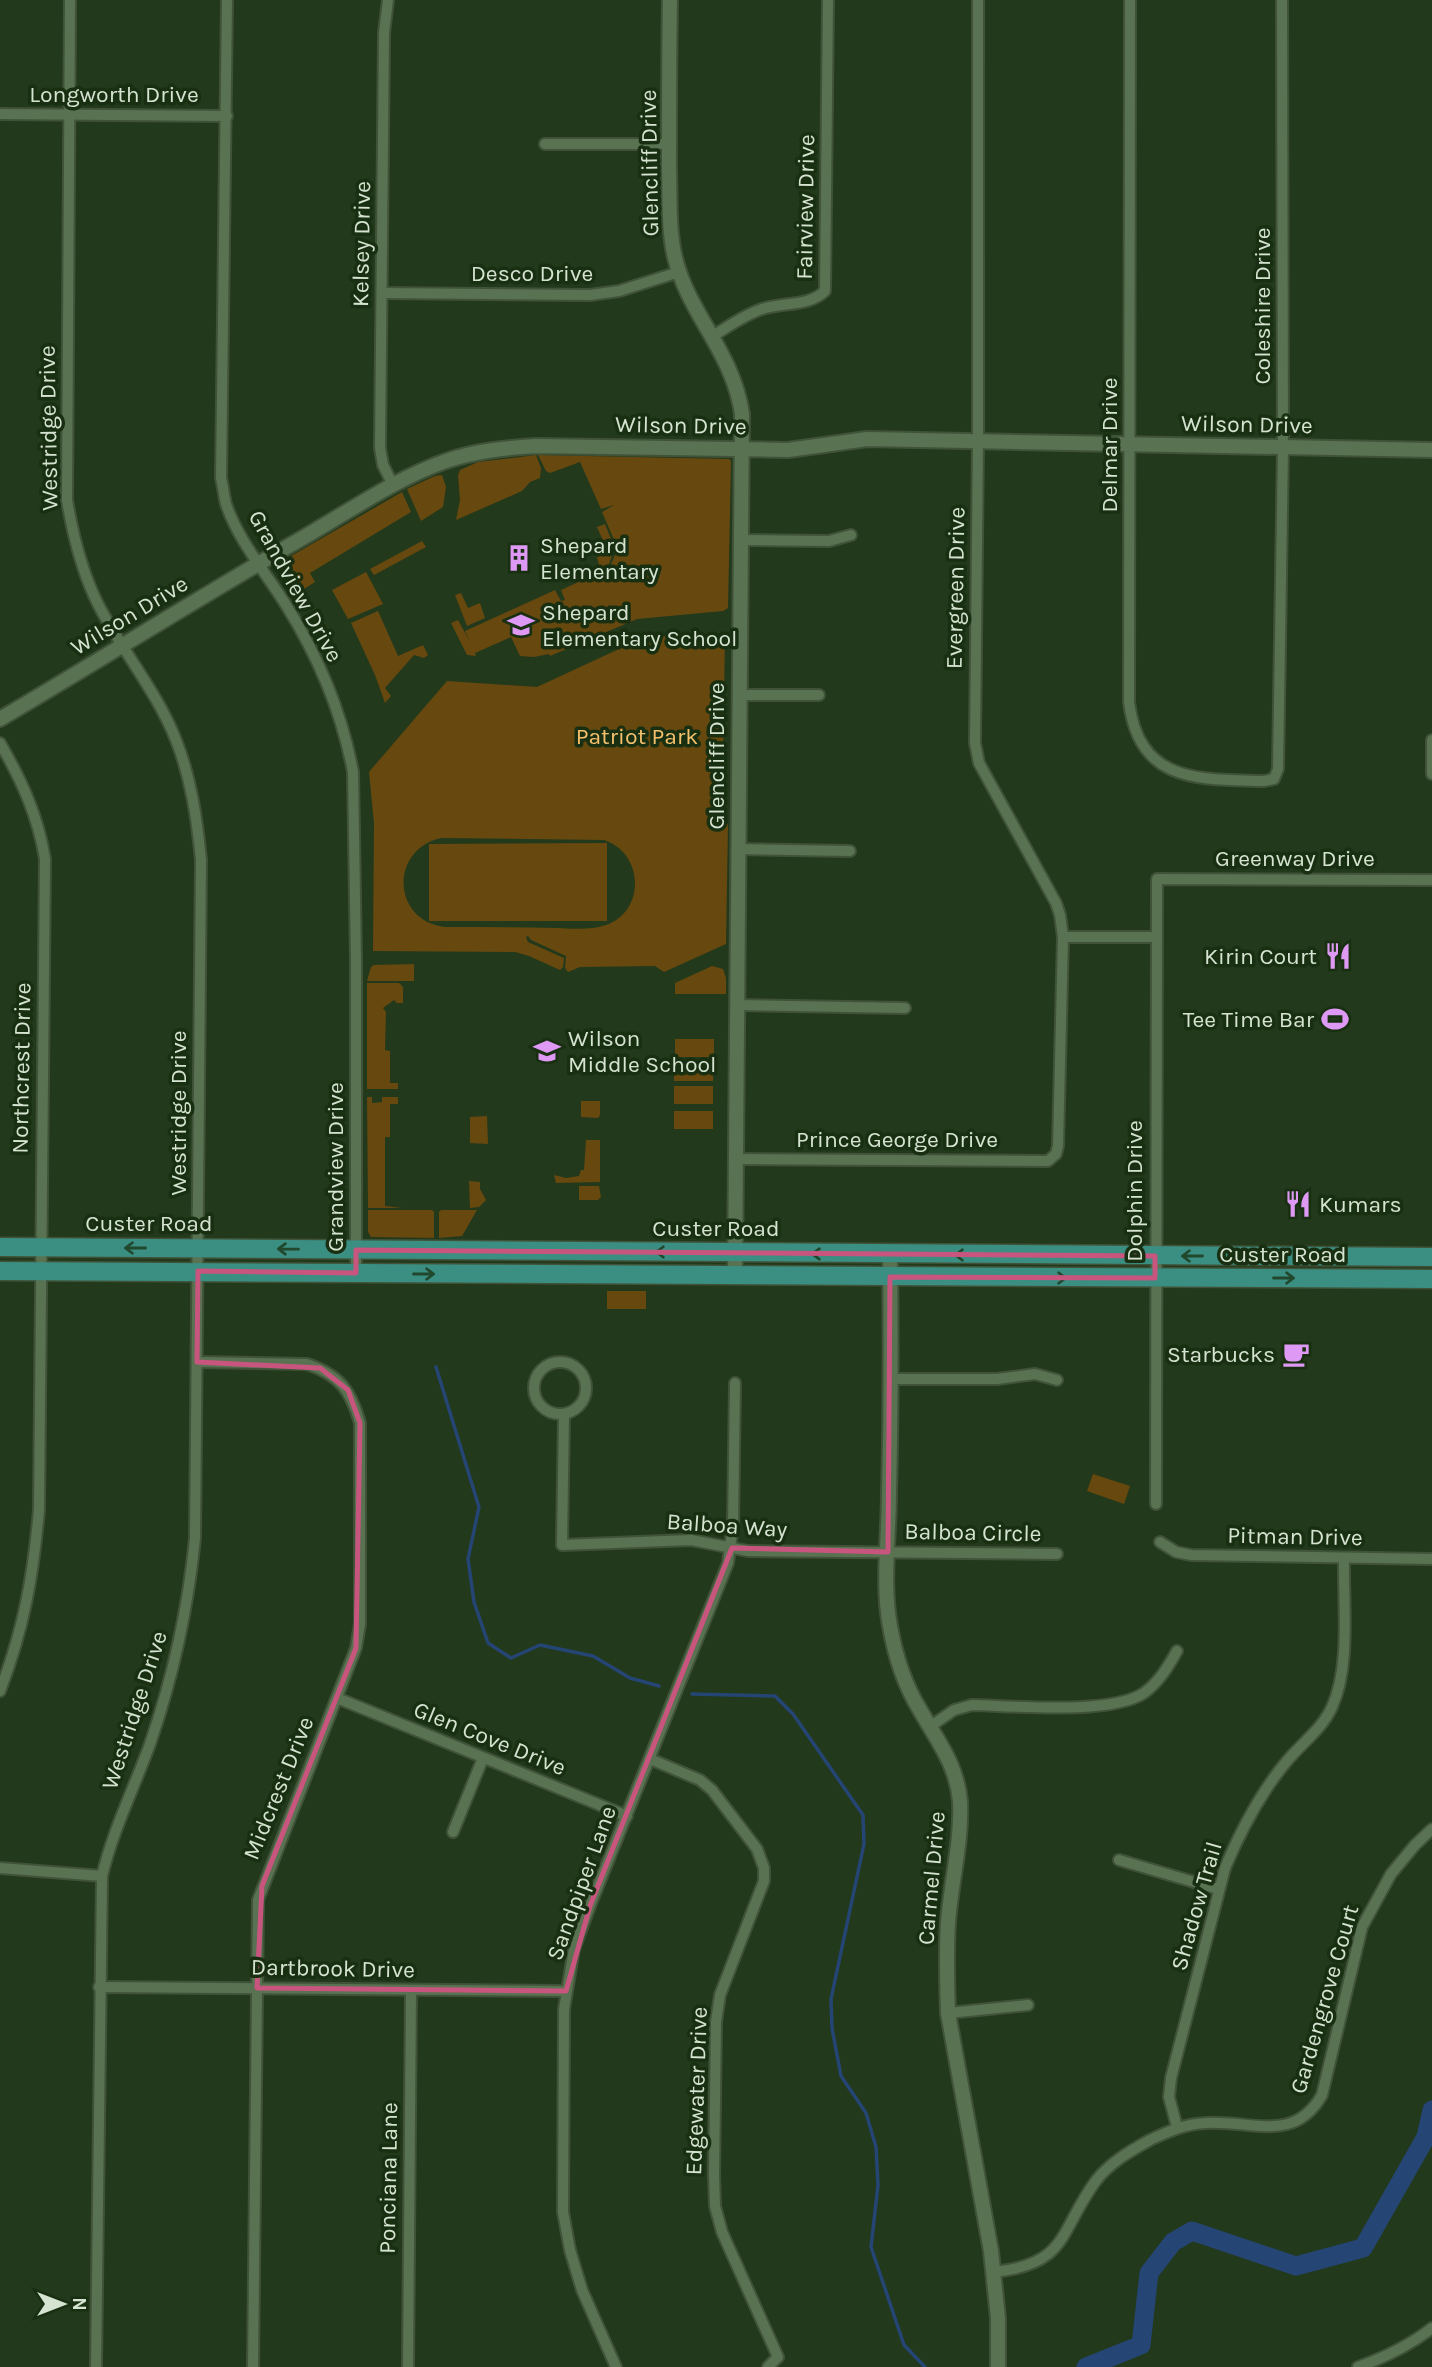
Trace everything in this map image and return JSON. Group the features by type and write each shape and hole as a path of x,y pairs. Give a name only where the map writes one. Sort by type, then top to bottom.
{"main road":[{"name":"Custer Road","path":"0,1247 1432,1257"},
{"path":"1327,1256 1327,1279"},
{"name":"Custer Road","path":"0,1271 1432,1279"}],"street":[{"name":"Westridge Drive","path":"70,0 67,500 76,546 85,574 100,607 164,714 176,741 187,773 201,860 195,1538 191,1583 169,1685 149,1745 109,1846 102,1876 96,2367"},
{"name":"Grandview Drive","path":"227,0 221,478 226,504 258,563 287,606 313,653 348,744 353,772 356,1273"},
{"name":"Kelsey Drive","path":"388,0 384,33 380,448 383,466 393,485"},
{"name":"Glencliff Drive","path":"670,0 671,225 679,272 739,391 742,414 735,1276"},
{"name":"Fairview Drive","path":"713,336 761,309 817,299 825,290 828,0"},
{"name":"Evergreen Drive","path":"978,0 976,754 1060,915 1063,937 1056,1154"},
{"name":"Delmar Drive","path":"1130,0 1129,702 1134,729 1154,758 1163,765 1189,777 1203,779 1274,779"},
{"name":"Coleshire Drive","path":"1274,779 1278,769 1283,447 1282,0"},
{"name":"Longworth Drive","path":"0,114 227,116"},
{"path":"545,144 669,144"},
{"name":"Desco Drive","path":"382,293 590,295 619,291 679,272"},
{"name":"Wilson Drive","path":"0,719 393,485 445,461 500,449 536,446 788,450 867,439 1432,450"},
{"path":"741,540 829,541 851,535"},
{"path":"740,695 819,695"},
{"path":"1432,740 1432,774"},
{"name":"Northcrest Drive","path":"0,743 30,800 38,822 44,859 39,1510 34,1566 19,1641 0,1691"},
{"path":"738,849 850,850"},
{"name":"Greenway Drive","path":"1157,878 1432,880"},
{"name":"Dolphin Drive","path":"1156,1504 1157,878"},
{"path":"1063,937 1157,937"},
{"path":"737,1005 905,1008"},
{"name":"Prince George Drive","path":"735,1159 1048,1161 1056,1154"},
{"name":"Carmel Drive","path":"890,1254 887,1588 894,1649 905,1681 942,1744 953,1769 960,1799 960,1832 948,1922 948,2013 994,2272 998,2364"},
{"name":"Midcrest Drive","path":"197,1362 307,1364 320,1368 338,1380 355,1403 360,1423 360,1624 356,1648 260,1893 253,2367"},
{"path":"557,1362 576,1367 586,1384 581,1404 564,1414 545,1409 538,1401 535,1391 535,1381 540,1372 547,1365 557,1362"},
{"path":"890,1378 997,1378 1035,1374 1057,1380"},
{"name":"Sandpiper Lane","path":"616,2367 582,2290 570,2250 563,2212 566,1992 578,1938 728,1563 732,1548 735,1383"},
{"name":"Balboa Way","path":"564,1414 562,1545 691,1540 748,1550 888,1552"},
{"name":"Pitman Drive","path":"1160,1542 1176,1552 1191,1555 1432,1559"},
{"name":"Balboa Circle","path":"888,1552 1057,1554"},
{"name":"Shadow Trail","path":"1177,2127 1170,2097 1171,2078 1218,1889 1237,1838 1260,1798 1287,1761 1319,1727 1331,1709 1339,1688 1343,1665 1344,1558"},
{"path":"931,1726 954,1710 972,1705 1104,1706 1126,1702 1155,1683 1177,1651"},
{"name":"Glen Cove Drive","path":"337,1698 627,1816"},
{"path":"453,1832 483,1758"},
{"name":"Edgewater Drive","path":"650,1759 693,1777 712,1790 757,1849 764,1868 764,1881 727,1973 718,2008 713,2175 715,2206 722,2232 778,2357 768,2367"},
{"name":"Gardengrove Court","path":"994,2272 1020,2269 1048,2255 1059,2244 1096,2181 1119,2158 1177,2127 1236,2123 1273,2127 1304,2119 1314,2109 1322,2095 1362,1927 1391,1874 1432,1829"},
{"path":"1119,1860 1218,1889"},
{"path":"0,1868 102,1876"},
{"name":"Dartbrook Drive","path":"99,1987 566,1992"},
{"name":"Ponciana Lane","path":"408,2367 411,1990"},
{"path":"948,2013 1028,2005"},
{"path":"1358,2367 1376,2364 1432,2328"}],"highlighted area":[{"path":"356,1250 1155,1256 1155,1278 890,1277 888,1552 732,1548 590,1906 566,1991 257,1988 262,1886 356,1648 360,1423 348,1390 320,1368 197,1362 198,1271 356,1273"}],"green space":[{"path":"536,455 541,468 540,478 530,482 522,491 456,520 460,500 460,470 478,462"},
{"path":"538,455 729,459 728,608 723,611 637,619 550,656 520,656 511,637 475,653 476,656 467,655 451,623 458,620 470,642 465,631 555,590 561,601 565,600 561,590 609,568 618,549 602,512 614,505 601,509 580,462 550,473 546,471"},
{"path":"442,475 446,487 443,507 421,521 407,489"},
{"path":"402,492 411,512 310,573 315,582 296,594 289,588 278,570 279,563"},
{"path":"605,524 615,549 608,566 600,569 597,557 608,552 597,527"},
{"path":"422,541 426,547 374,575 370,569"},
{"path":"366,572 383,604 348,619 332,590"},
{"path":"461,593 468,608 480,603 485,618 467,626 455,595"},
{"path":"378,611 398,656 423,645 428,655 424,658 414,655 385,688 391,696 385,703 351,623"},
{"name":"Patriot Park","path":"647,636 725,636 722,823 728,824 726,944 664,972 655,966 580,967 568,972 565,968 566,956 531,940 528,936 528,942 564,958 563,967 560,970 515,952 373,951 374,823 369,772 447,681 537,687","holes":["441,838 604,840 627,857 635,882 628,908 619,918 606,925 579,929 445,927 427,922 415,912 407,899 405,870 412,856 424,845"]},
{"path":"607,843 607,921 429,921 429,844"},
{"path":"414,964 414,981 367,981 374,965"},
{"path":"712,966 723,969 726,994 675,994 675,983"},
{"path":"367,983 399,983 403,987 403,1003 394,1000 383,1008 386,1012 385,1050 390,1051 390,1083 398,1083 398,1089 367,1089"},
{"path":"675,1039 714,1039 714,1057 675,1057"},
{"path":"674,1063 713,1063 713,1081 674,1081"},
{"path":"674,1086 713,1086 713,1104 674,1104"},
{"path":"367,1097 372,1097 372,1103 382,1102 382,1097 398,1097 398,1104 390,1104 390,1137 385,1137 385,1206 402,1208 368,1208"},
{"path":"581,1101 600,1101 598,1118 581,1117"},
{"path":"674,1111 713,1111 713,1129 674,1129"},
{"path":"487,1116 488,1144 470,1143 470,1117"},
{"path":"586,1140 600,1140 600,1182 556,1183 554,1175 566,1178 579,1176 581,1170 584,1170"},
{"path":"469,1181 480,1182 480,1189 486,1200 479,1207 470,1208"},
{"path":"579,1186 599,1186 601,1197 598,1200 579,1200"},
{"path":"368,1210 432,1210 434,1238 371,1237 368,1232"},
{"path":"441,1210 477,1210 462,1236 439,1238"},
{"path":"607,1291 646,1291 646,1309 607,1309"},
{"path":"1093,1474 1130,1486 1124,1504 1087,1491"}],"waterway":[{"path":"436,1367 479,1507 468,1559 474,1602 488,1643 511,1658 540,1645 593,1656 630,1678 659,1686"},
{"path":"692,1694 775,1696 793,1714 863,1815 864,1844 831,1999 832,2028 841,2076 866,2113 876,2147 878,2185 871,2247 904,2345 925,2367"},
{"path":"1086,2367 1141,2345 1149,2273 1173,2242 1192,2231 1296,2266 1363,2248 1426,2137 1432,2110"}],"place":[{"name":"Shepard Elementary","path":"519,558"},
{"name":"Shepard Elementary School","path":"521,625"},
{"name":"Kirin Court","path":"1338,956"},
{"name":"Tee Time Bar","path":"1335,1019"},
{"name":"Wilson Middle School","path":"547,1051"},
{"name":"Kumars","path":"1298,1204"},
{"name":"Starbucks","path":"1296,1354"}]}
